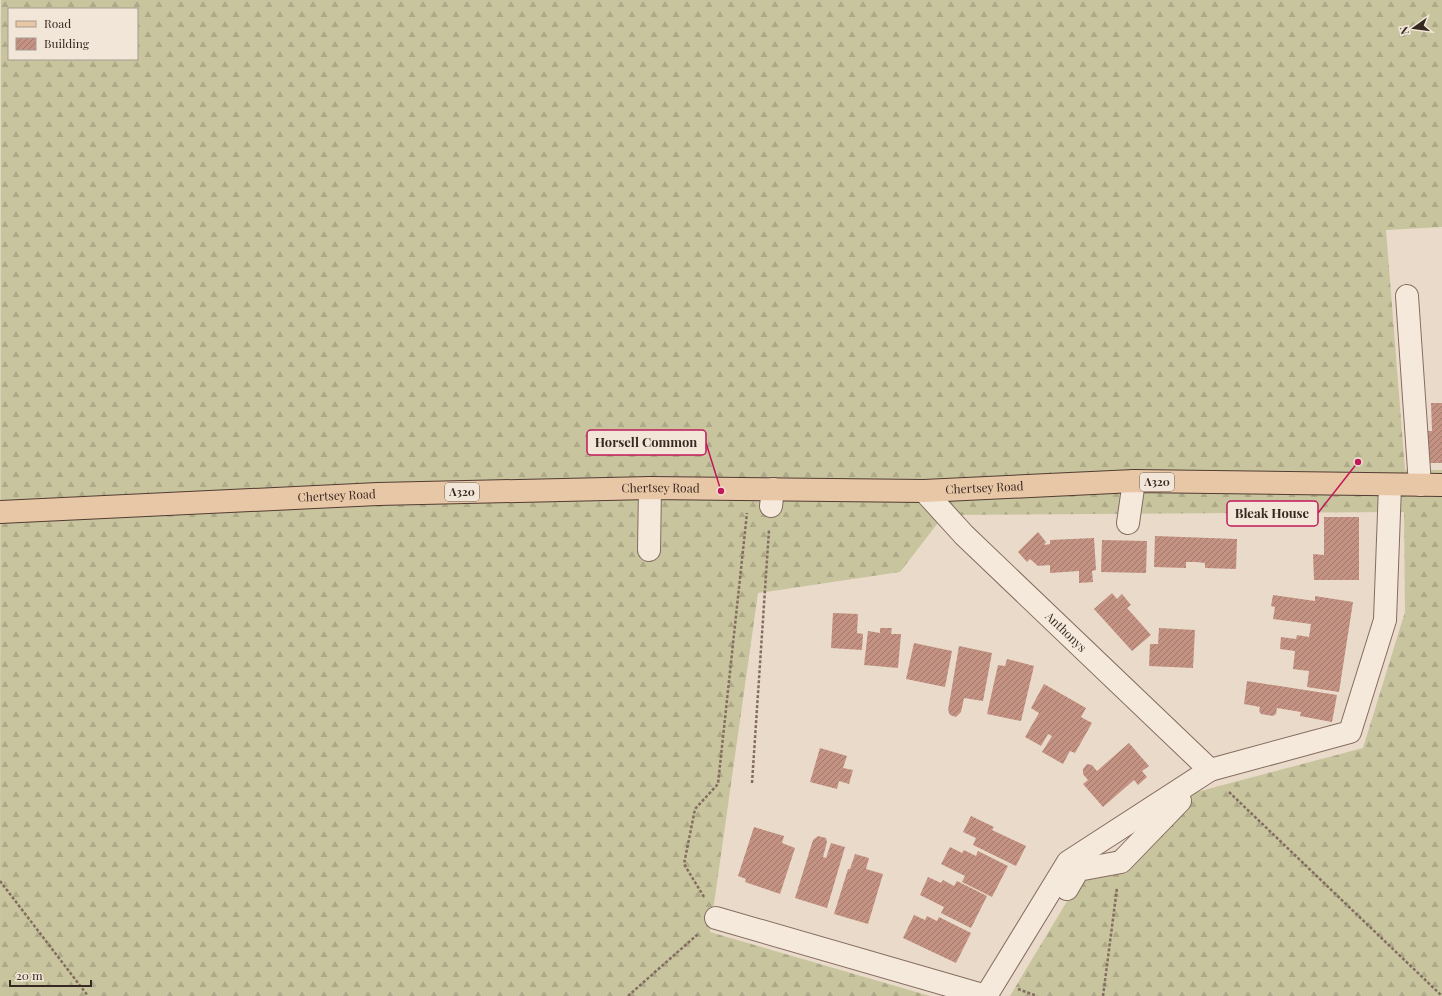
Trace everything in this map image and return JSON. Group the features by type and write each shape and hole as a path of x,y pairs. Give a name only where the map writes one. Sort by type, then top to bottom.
{"main road":[{"name":"Chertsey Road","path":"0,512 378,494 650,488 772,498 1134,481 1390,486 1442,485"}],"street":[{"path":"1407,296 1420,485"},
{"path":"1128,523 1134,481"},
{"path":"716,918 986,996 1068,862 1210,770 1350,732 1385,620 1390,486"},
{"path":"649,550 650,488"},
{"name":"Anthonys","path":"924,491 964,535 1210,770"},
{"path":"996,996 1078,870 1121,862 1210,770"}],"path":[{"path":"752,783 772,498"},
{"path":"628,996 716,918 684,864 695,809 718,784 747,505"},
{"path":"1210,770 1223,786 1442,996"},
{"path":"1103,996 1121,862"},
{"path":"0,880 88,996"}],"green space":[{"path":"1,0 1442,0 1442,227 1386,230 1405,470 1442,470 1442,996 1010,996 1084,873 1193,793 1363,748 1405,612 1404,512 944,515 900,572 758,593 710,932 930,996 0,996"}],"building":[{"path":"1431,403 1442,403 1442,463 1428,463 1427,431 1432,431"},
{"path":"1324,517 1359,517 1359,580 1314,580 1313,554 1324,555"},
{"path":"1038,532 1046,542 1044,545 1050,544 1050,540 1094,538 1096,570 1092,571 1093,582 1079,583 1079,571 1050,573 1050,565 1038,566 1030,559 1027,562 1018,552"},
{"path":"1155,536 1237,539 1236,569 1205,568 1205,563 1196,562 1186,562 1186,568 1154,567"},
{"path":"1102,540 1147,541 1146,573 1101,572"},
{"path":"1112,593 1117,599 1122,594 1131,605 1127,608 1151,635 1132,651 1094,609"},
{"path":"1273,595 1315,601 1315,596 1353,602 1339,692 1307,687 1309,671 1293,669 1295,651 1280,649 1281,637 1296,639 1297,635 1309,637 1311,624 1273,619 1275,607 1271,606"},
{"path":"833,613 858,614 857,633 863,634 862,650 831,648"},
{"path":"880,628 892,628 891,634 901,634 898,668 864,665 868,631 880,633"},
{"path":"1159,628 1195,630 1193,668 1149,666 1150,644 1158,644"},
{"path":"914,643 952,651 945,687 906,679"},
{"path":"959,646 992,653 983,701 964,698 961,712 956,717 950,715 948,710"},
{"path":"1007,659 1034,666 1021,721 987,714 998,665 1005,666"},
{"path":"1247,681 1337,695 1332,722 1300,716 1301,712 1277,708 1276,714 1273,716 1261,714 1259,711 1260,707 1244,704"},
{"path":"1044,684 1086,708 1081,717 1092,723 1075,753 1070,751 1063,764 1042,752 1052,736 1048,734 1041,746 1025,737 1039,713 1031,708"},
{"path":"1129,743 1149,766 1142,771 1147,777 1138,785 1134,780 1103,807 1083,784 1088,780 1083,774 1083,769 1087,764 1092,765 1097,771"},
{"path":"820,748 847,756 843,768 853,770 849,784 839,781 837,789 810,782"},
{"path":"971,816 994,827 992,830 1026,846 1016,866 973,845 976,838 963,832"},
{"path":"754,827 784,836 782,843 795,848 780,894 745,882 746,879 738,876"},
{"path":"818,836 826,838 827,842 823,857 826,858 831,843 845,847 827,908 795,898 813,840"},
{"path":"950,847 962,853 964,850 976,856 978,851 1008,866 992,897 962,882 965,876 941,864"},
{"path":"855,854 869,858 866,869 883,874 868,924 834,914 848,869 850,869"},
{"path":"928,877 941,883 943,880 954,886 957,881 987,896 971,928 941,913 944,907 920,895"},
{"path":"914,915 925,920 927,916 937,921 939,917 971,933 956,963 903,938"}],"place":[{"name":"Bleak House","path":"1358,462"},
{"name":"Horsell Common","path":"721,491"}]}
